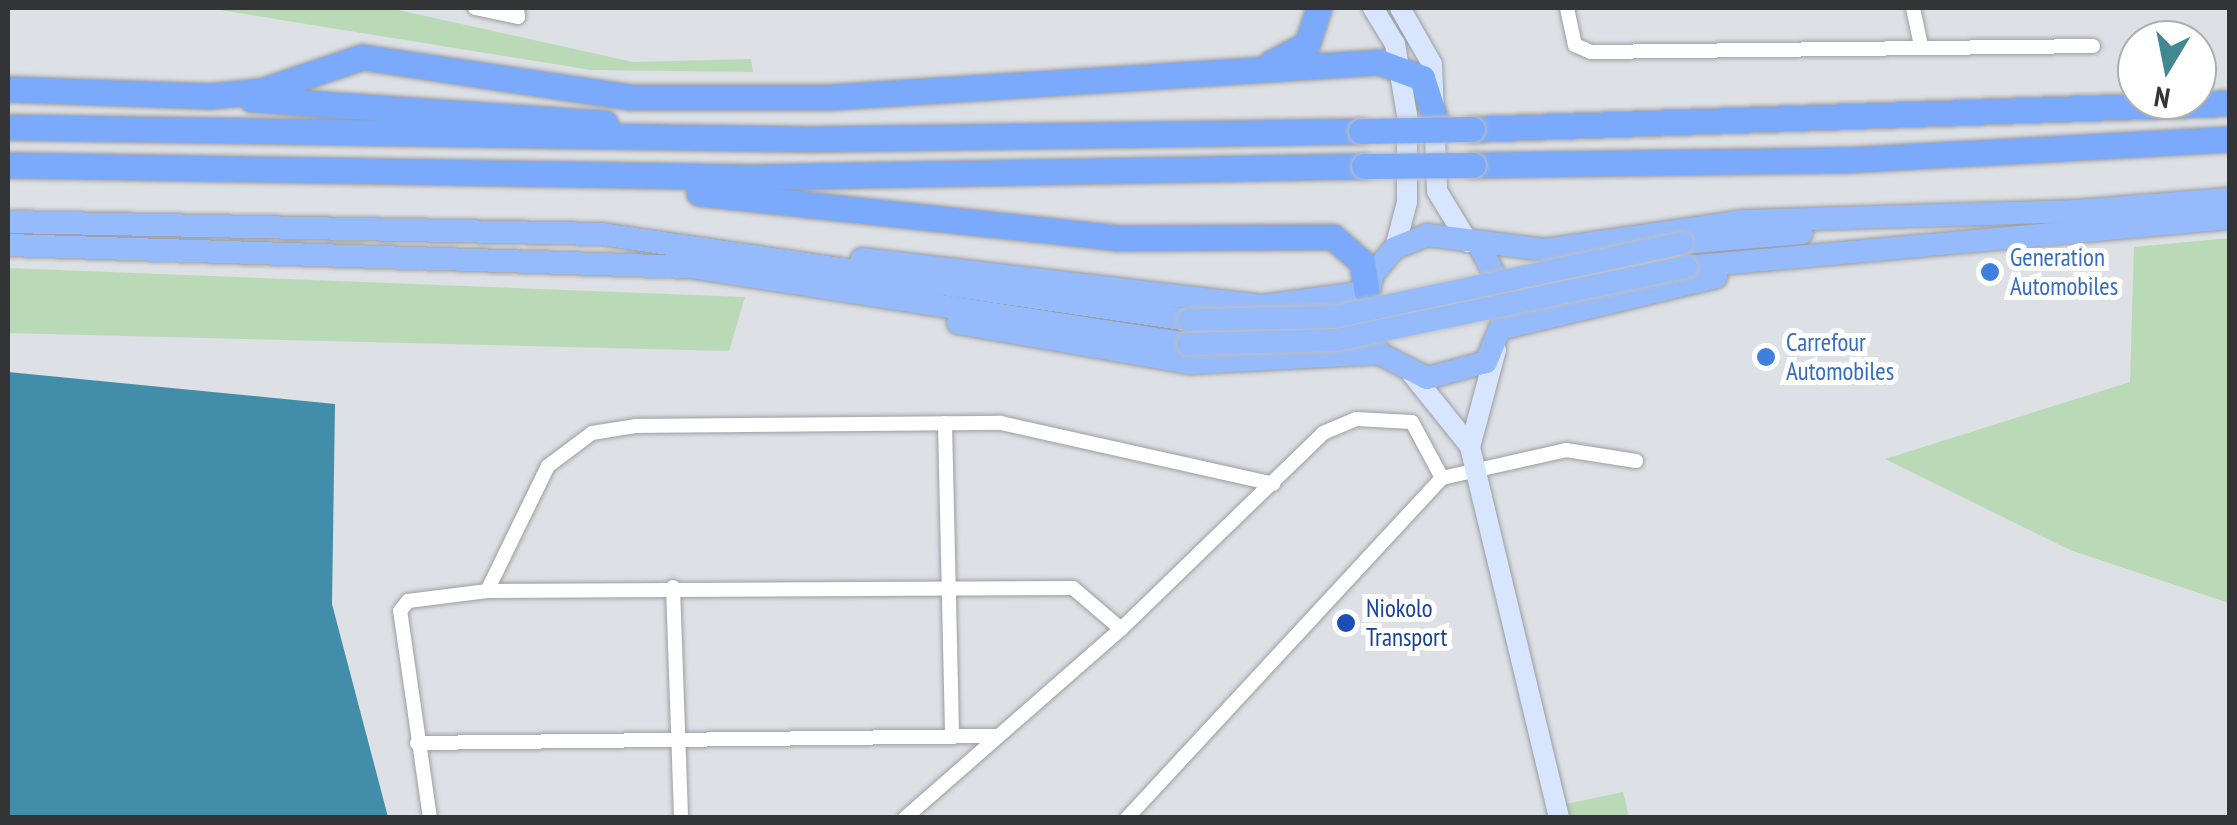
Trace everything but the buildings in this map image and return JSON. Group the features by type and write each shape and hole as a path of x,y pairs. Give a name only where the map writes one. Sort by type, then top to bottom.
{"highway":[{"path":"1236,69 1294,55 1319,8"},
{"path":"210,96 261,91 362,57 629,97 830,97 1236,69 1402,65 1429,89 1436,121"},
{"path":"8,89 210,96 810,139"},
{"path":"8,128 810,139 1472,129 2230,103"},
{"path":"429,176 1844,160 2230,138"},
{"path":"8,165 429,176 776,197 1118,238 1308,233 1356,252 1378,353"},
{"path":"8,222 443,228 1189,320 1334,317 1682,243 2230,200"},
{"path":"8,245 695,257 952,266 1262,306 1366,292 1395,248 1427,235 1545,250 1743,221 2079,211"},
{"path":"695,257 1188,344 1336,340 1686,267 2230,218"},
{"path":"695,257 1190,363 1378,353 1412,374 1458,376 1496,350 1508,327 1506,281 1474,243"},
{"path":"1508,327 1714,277 1848,266 1951,243"}],"main road":[{"path":"1373,8 1402,65 1407,202 1395,248"},
{"path":"1400,8 1432,64 1437,191 1474,243"},
{"path":"1471,458 1496,350"},
{"path":"1412,374 1471,458 1558,818"}],"street":[{"path":"474,8 517,12"},
{"path":"1567,8 1575,45 1591,52 2094,46"},
{"path":"1913,8 1921,47"},
{"path":"905,818 1120,630 1323,433 1383,418 1420,428 1442,478"},
{"path":"945,422 952,737"},
{"path":"488,590 548,466 592,433 1001,422 1273,484"},
{"path":"1127,818 1442,478 1471,458 1566,450 1636,461"},
{"path":"674,587 681,818"},
{"path":"430,818 417,743 403,605 488,590 1073,588 1120,630"},
{"path":"417,743 995,736"}],"green space":[{"path":"208,8 389,8 633,62 751,59 753,72 591,70"},
{"path":"2229,238 2229,603 2070,550 1885,459 2130,382 2134,247"},
{"path":"8,268 745,297 729,351 8,333"},
{"path":"1623,792 1629,817 1571,817 1566,804"}],"water":[{"path":"8,372 335,404 332,604 388,817 8,817"}],"place":[{"name":"Generation Automobiles","path":"1990,272"},
{"name":"Carrefour Automobiles","path":"1766,357"},
{"name":"Niokolo Transport","path":"1346,623"}]}
